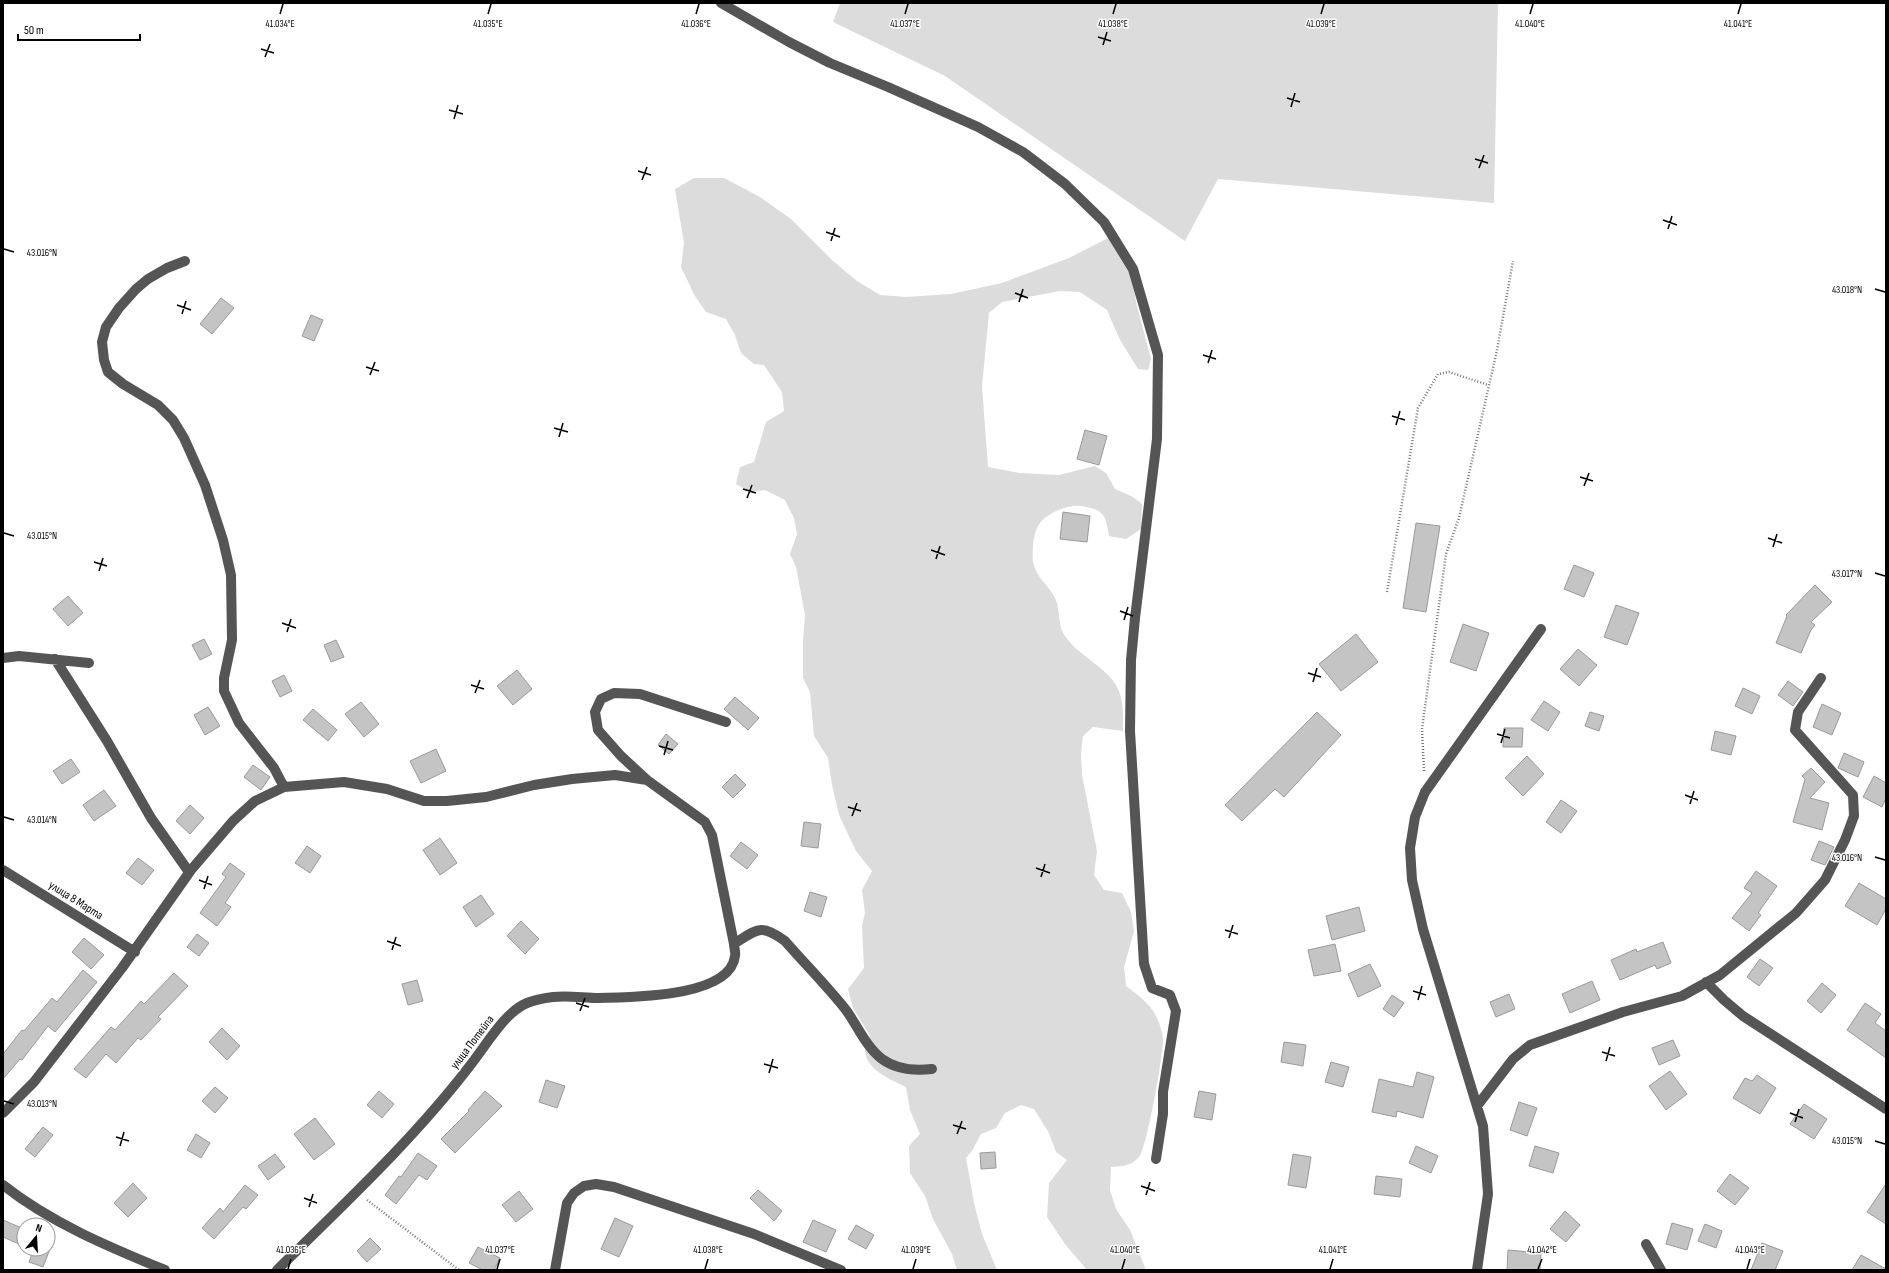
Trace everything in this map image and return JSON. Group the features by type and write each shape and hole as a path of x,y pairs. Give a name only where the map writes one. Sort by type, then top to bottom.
{"street":[{"path":"721,3 789,42 830,63 978,127 1023,152 1065,184 1104,222 1133,269 1158,355 1157,439 1134,625 1131,660 1130,731 1144,964 1152,988 1170,995 1176,1011 1163,1092 1163,1114 1156,1159"},
{"path":"185,261 167,268 148,279 119,308 106,327 102,342 104,360 108,372 123,384 158,406 173,420 184,438 205,485 231,575 232,640 224,678 224,691 239,723 274,768 284,787"},
{"path":"1477,1270 1488,1194 1483,1126 1423,929 1412,880 1410,848 1415,817 1425,792 1541,630"},
{"path":"3,658 19,656 89,663"},
{"path":"55,659 107,741 151,818 189,872"},
{"path":"1477,1106 1512,1059 1530,1045 1623,1012 1682,996 1720,975 1796,913 1825,880 1845,840 1854,816 1853,796 1795,730 1798,712 1821,678"},
{"name":"улица Потейпа","path":"277,1270 356,1192 449,1093 510,1013 526,1003 554,997 599,998 656,995 704,987 719,980 730,969 735,957 734,944 712,835 705,822 646,780 621,756 598,730 595,712 601,699 614,693 640,694 726,722"},
{"path":"3,1113 34,1082 135,952 189,872 233,821 255,801 284,787 344,782 387,789 424,800 447,801 486,797 534,785 572,779 616,775 646,780"},
{"name":"улица 8 Марта","path":"3,870 135,952"},
{"path":"734,944 754,931 764,929 775,934 785,941 835,996 854,1021 870,1047 882,1059 899,1067 917,1071 932,1069"},
{"path":"1706,982 1743,1016 1886,1109"},
{"path":"555,1270 567,1203 574,1193 584,1186 596,1184 614,1187 754,1234 842,1270"},
{"path":"3,1185 26,1203 106,1246 165,1270"},
{"path":"1646,1244 1661,1270"}],"path":[{"path":"1425,792 1422,729 1446,554 1459,518 1497,350 1514,261"},
{"path":"1387,592 1418,408 1438,374 1449,372 1488,385"},
{"path":"356,1192 459,1270"}],"shaded area":[{"path":"840,3 1498,3 1494,203 1218,179 1185,241 945,76 833,22"},
{"path":"694,178 724,178 760,197 791,219 833,261 857,281 880,295 906,297 951,294 1002,283 1069,258 1110,237 1132,276 1136,302 1151,359 1148,370 1138,369 1119,338 1107,310 1080,292 1060,291 1002,302 989,313 982,386 988,467 1019,473 1059,475 1095,466 1106,473 1115,489 1133,497 1142,504 1141,529 1126,539 1109,536 1105,518 1098,511 1088,507 1075,506 1063,508 1051,514 1041,522 1036,530 1033,562 1037,573 1057,602 1060,625 1068,641 1113,680 1119,692 1122,703 1123,731 1093,727 1083,736 1081,754 1082,775 1097,851 1094,875 1104,890 1122,893 1131,912 1134,931 1124,967 1126,986 1152,1010 1159,1022 1163,1038 1154,1101 1142,1150 1139,1157 1132,1163 1111,1167 1110,1190 1116,1209 1130,1230 1146,1270 1087,1270 1065,1244 1047,1217 1049,1183 1067,1160 1056,1152 1049,1133 1034,1109 1021,1105 1005,1113 996,1128 981,1134 972,1151 966,1158 974,1203 982,1234 997,1270 957,1270 952,1254 933,1219 925,1196 910,1173 909,1146 920,1134 910,1110 906,1087 881,1074 866,1058 866,1045 870,1036 853,1008 848,989 864,968 862,926 865,913 862,890 872,871 856,851 839,815 828,758 814,736 810,692 803,678 803,640 805,615 796,567 790,554 797,534 794,518 785,500 765,490 750,492 736,484 740,467 754,462 766,422 784,411 782,392 764,365 754,364 741,353 735,335 726,319 706,312 695,296 681,267 684,243 675,189"}],"building":[{"path":"221,298 234,308 212,334 200,324"},
{"path":"311,315 323,320 314,341 302,336"},
{"path":"1085,430 1107,436 1099,465 1077,459"},
{"path":"1063,512 1090,516 1087,542 1060,539"},
{"path":"1416,523 1440,526 1426,612 1403,608"},
{"path":"1574,565 1594,573 1584,597 1564,589"},
{"path":"1815,585 1832,602 1811,622 1815,625 1811,630 1801,653 1776,643 1787,616 1786,615"},
{"path":"68,596 83,613 68,626 53,609"},
{"path":"1616,605 1639,613 1627,645 1604,637"},
{"path":"1463,624 1489,633 1476,671 1450,662"},
{"path":"1356,634 1378,662 1341,691 1319,664"},
{"path":"204,639 212,654 200,660 192,645"},
{"path":"336,640 344,657 331,662 324,645"},
{"path":"1578,649 1597,665 1579,686 1560,669"},
{"path":"517,670 532,689 513,705 497,686"},
{"path":"284,675 292,691 280,697 272,681"},
{"path":"1788,681 1803,692 1793,706 1778,695"},
{"path":"1743,688 1760,696 1752,714 1735,706"},
{"path":"735,697 759,718 748,730 724,709"},
{"path":"1544,701 1560,712 1548,731 1531,720"},
{"path":"361,702 379,724 364,737 345,714"},
{"path":"1822,704 1841,713 1832,735 1813,727"},
{"path":"208,707 220,726 205,735 194,715"},
{"path":"313,709 337,730 328,741 303,720"},
{"path":"1317,712 1341,735 1284,797 1275,789 1242,821 1225,805"},
{"path":"1590,712 1604,716 1599,731 1585,726"},
{"path":"1504,728 1523,728 1522,747 1503,747"},
{"path":"1715,731 1736,736 1731,755 1711,750"},
{"path":"666,734 678,744 669,754 658,745"},
{"path":"436,749 446,771 421,783 410,761"},
{"path":"1844,753 1864,762 1858,777 1838,768"},
{"path":"1527,756 1544,774 1523,796 1505,778"},
{"path":"71,759 80,772 62,784 53,771"},
{"path":"253,765 270,777 261,790 244,777"},
{"path":"1811,768 1825,782 1810,798 1829,803 1822,830 1793,822 1805,779 1802,776"},
{"path":"735,774 746,785 733,798 722,787"},
{"path":"1874,776 1886,783 1886,798 1882,807 1863,797"},
{"path":"104,790 116,806 94,821 83,805"},
{"path":"1561,800 1577,811 1561,833 1546,822"},
{"path":"190,805 204,818 190,834 176,821"},
{"path":"804,822 821,824 818,848 801,846"},
{"path":"440,838 457,863 440,875 423,850"},
{"path":"1819,841 1834,847 1825,865 1811,860"},
{"path":"741,842 758,855 747,869 730,856"},
{"path":"307,846 321,856 310,873 295,863"},
{"path":"138,858 154,870 142,885 126,873"},
{"path":"230,863 245,874 225,903 231,907 217,926 200,913 226,877 222,874"},
{"path":"1756,871 1777,886 1758,913 1761,915 1749,931 1732,918 1752,893 1744,888"},
{"path":"1859,883 1886,899 1886,909 1877,925 1845,906"},
{"path":"810,892 827,897 821,917 804,911"},
{"path":"481,895 494,914 476,927 463,907"},
{"path":"1359,907 1365,931 1332,940 1326,916"},
{"path":"521,921 539,939 525,954 507,936"},
{"path":"197,934 209,943 199,956 187,947"},
{"path":"84,938 104,955 91,969 72,952"},
{"path":"1663,942 1671,963 1657,969 1655,965 1620,980 1611,960 1636,949 1637,952"},
{"path":"1335,944 1341,971 1314,976 1308,950"},
{"path":"1760,959 1773,968 1759,986 1747,977"},
{"path":"1370,964 1381,986 1358,997 1348,974"},
{"path":"83,970 97,982 55,1032 48,1026 22,1060 20,1059 3,1079 3,1054 22,1030 24,1031 52,998 57,1002"},
{"path":"174,973 188,986 158,1017 161,1019 141,1040 138,1038 116,1063 106,1054 86,1078 74,1069 111,1027 115,1030 141,1001 144,1004"},
{"path":"417,980 423,1001 408,1005 402,984"},
{"path":"1592,981 1600,1000 1570,1013 1562,994"},
{"path":"1822,983 1836,995 1821,1013 1807,1001"},
{"path":"1509,994 1515,1009 1496,1017 1490,1002"},
{"path":"1392,995 1404,1003 1394,1017 1383,1009"},
{"path":"1865,1003 1881,1014 1875,1023 1886,1031 1886,1058 1847,1030"},
{"path":"222,1028 240,1046 227,1060 209,1042"},
{"path":"1673,1040 1680,1056 1659,1065 1652,1048"},
{"path":"1284,1042 1306,1045 1303,1066 1281,1062"},
{"path":"1331,1062 1349,1067 1343,1087 1325,1082"},
{"path":"1670,1071 1687,1094 1666,1110 1649,1086"},
{"path":"1417,1072 1434,1077 1423,1118 1397,1111 1396,1117 1372,1112 1379,1079 1413,1087"},
{"path":"1757,1075 1776,1088 1760,1114 1733,1098 1745,1078 1752,1081"},
{"path":"546,1080 565,1086 557,1108 539,1102"},
{"path":"215,1087 228,1098 215,1113 202,1101"},
{"path":"379,1091 394,1104 382,1118 367,1105"},
{"path":"485,1091 502,1106 455,1153 441,1139 469,1111 468,1110"},
{"path":"1199,1091 1216,1094 1212,1120 1194,1117"},
{"path":"1519,1102 1537,1108 1527,1136 1510,1130"},
{"path":"1804,1104 1827,1119 1814,1139 1790,1124"},
{"path":"315,1118 335,1144 314,1160 294,1134"},
{"path":"43,1127 53,1135 35,1157 25,1149"},
{"path":"196,1134 210,1143 201,1158 187,1150"},
{"path":"1416,1146 1438,1156 1431,1173 1409,1163"},
{"path":"1535,1146 1559,1153 1553,1173 1529,1166"},
{"path":"995,1152 996,1168 981,1169 980,1153"},
{"path":"418,1153 437,1166 427,1180 419,1175 396,1204 385,1195 399,1176 401,1177"},
{"path":"275,1154 285,1167 268,1180 258,1166"},
{"path":"1293,1154 1311,1157 1306,1188 1288,1185"},
{"path":"1730,1174 1749,1188 1735,1205 1717,1191"},
{"path":"1376,1176 1402,1179 1400,1197 1374,1194"},
{"path":"133,1183 147,1198 128,1217 114,1203"},
{"path":"1886,1184 1886,1224 1867,1212"},
{"path":"245,1185 258,1195 246,1209 243,1207 214,1239 202,1228 220,1208 223,1212"},
{"path":"758,1190 782,1211 774,1221 750,1198"},
{"path":"519,1191 533,1209 516,1222 502,1205"},
{"path":"1565,1211 1580,1225 1566,1242 1550,1229"},
{"path":"615,1218 633,1226 619,1257 601,1249"},
{"path":"3,1220 16,1226 16,1243 3,1237"},
{"path":"813,1220 836,1230 826,1252 803,1242"},
{"path":"1672,1223 1693,1229 1687,1250 1666,1244"},
{"path":"1705,1224 1722,1231 1716,1248 1698,1241"},
{"path":"856,1225 874,1235 866,1249 848,1239"},
{"path":"370,1238 381,1249 367,1262 357,1251"},
{"path":"1762,1243 1783,1251 1775,1270 1751,1270"},
{"path":"478,1247 500,1258 494,1270 483,1270 469,1263"},
{"path":"1508,1250 1541,1253 1540,1270 1507,1270"},
{"path":"1861,1255 1886,1269 1886,1270 1852,1270"},
{"path":"31,1257 47,1257 43,1267 29,1262"}]}
